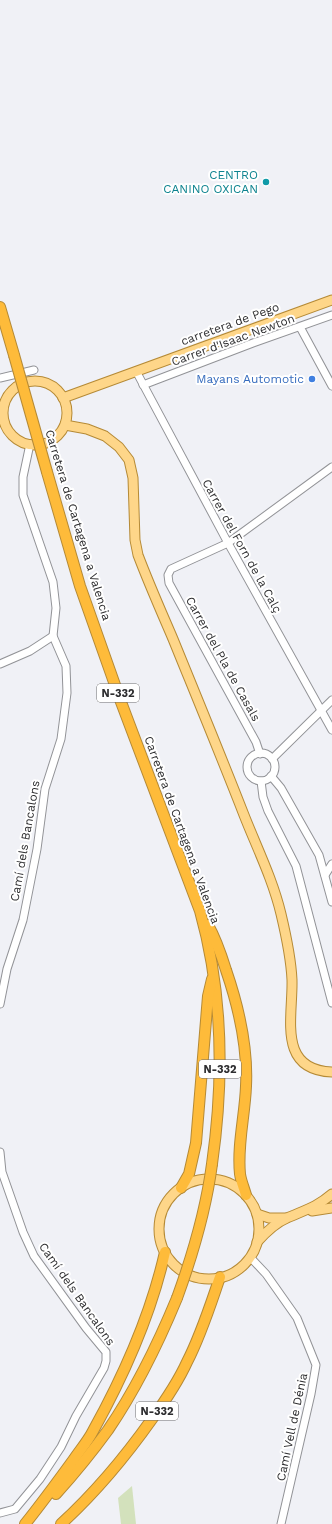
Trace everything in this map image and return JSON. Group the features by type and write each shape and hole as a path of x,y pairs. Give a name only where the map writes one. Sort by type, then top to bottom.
{"highway":[{"name":"Carretera de Cartagena a Valencia","path":"0,307 80,586 121,702 200,911 207,935 214,973 220,1084 217,1132 200,1227 190,1262 177,1298 151,1355 130,1396 107,1431 30,1524"},
{"path":"200,911 216,939 235,996 243,1031 246,1060 246,1087 239,1163 240,1177 246,1195"},
{"path":"181,1188 189,1174 196,1143 208,996 214,973"},
{"path":"25,1524 51,1491 92,1432 125,1368 154,1299 165,1252"},
{"name":"N-332","path":"61,1524 79,1508 126,1455 166,1400 187,1363 207,1315 220,1278"}],"main road":[{"name":"carretera de Pego","path":"63,398 332,300"},
{"path":"42,381 58,390 63,398 67,416 65,424 54,438 47,442 30,444 22,442 14,437 2,419 5,401 16,387 24,382 42,381"},
{"path":"65,424 87,429 105,436 119,447 129,460 132,478 135,540 138,556 236,792 280,912 287,940 292,978 292,1043 299,1058 308,1067 317,1071 330,1071"},
{"path":"208,1179 222,1180 235,1186 246,1195 257,1214 259,1228 257,1242 250,1258 237,1270 220,1278 211,1279 193,1276 177,1267 165,1252 160,1234 162,1215 169,1200 181,1188 194,1181 208,1179"},
{"path":"257,1242 272,1227 287,1218 315,1207 332,1194"},
{"path":"298,1214 332,1208"},
{"path":"257,1214 269,1218 287,1218"}],"street":[{"name":"Carrer d'Isaac Newton","path":"143,385 332,315"},
{"path":"300,327 332,386"},
{"path":"0,378 34,370"},
{"name":"Carrer del Forn de la Calç","path":"136,371 228,543 332,730"},
{"path":"0,664 30,651 54,636 56,608 53,582 23,495 23,477 30,444"},
{"path":"228,543 332,466"},
{"name":"Carrer del Pla de Casals","path":"228,543 171,569 168,575 169,583 256,742 260,754"},
{"name":"Camí dels Bancalons","path":"0,1004 7,969 23,920 37,849 46,781 61,739 67,693 67,672 54,636"},
{"path":"272,759 332,700"},
{"path":"260,754 267,755 272,759 274,769 272,776 261,781 255,780 250,776 247,766 251,758 260,754"},
{"path":"272,776 281,788 319,855 332,902"},
{"path":"261,781 263,797 270,818 291,854 296,866 332,1004"},
{"path":"325,875 332,864"},
{"name":"Camí dels Bancalons","path":"0,1152 2,1172 23,1232 34,1256 86,1328 106,1352 107,1356 104,1368 76,1416 61,1447 40,1479 15,1508 0,1513"},
{"name":"Camí Vell de Dénia","path":"250,1258 266,1274 297,1318 316,1365 311,1394 281,1524"}],"green space":[{"path":"132,1486 136,1524 121,1524 118,1498"}],"place":[{"name":"CENTRO CANINO OXICAN","path":"266,182"},
{"name":"Mayans Automotic","path":"312,379"}]}
